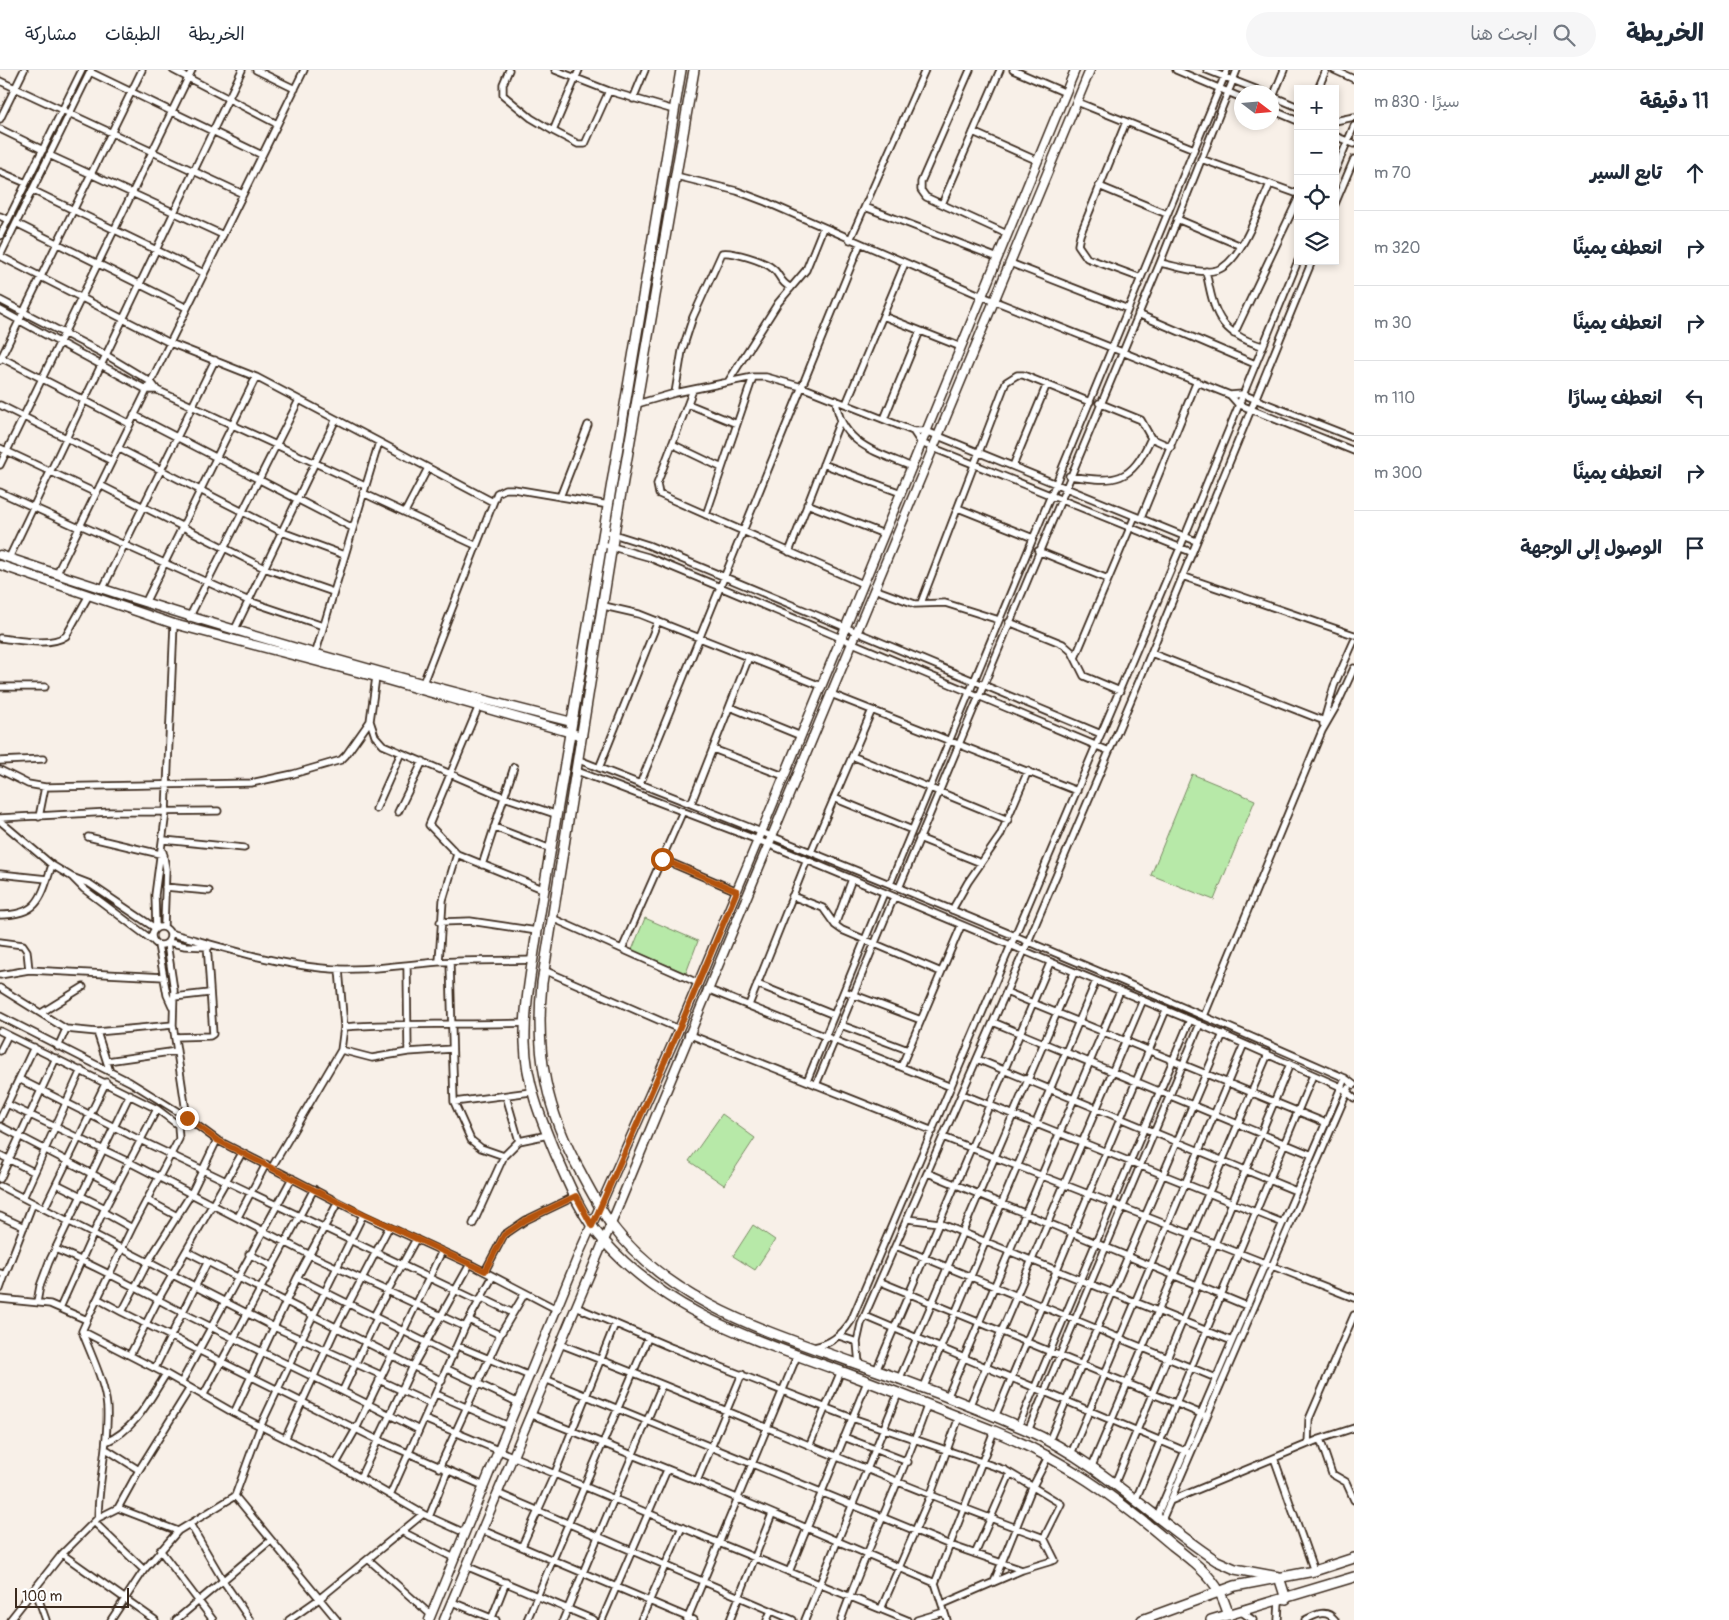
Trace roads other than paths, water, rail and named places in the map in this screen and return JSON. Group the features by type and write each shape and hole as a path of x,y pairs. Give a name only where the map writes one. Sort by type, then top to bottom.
{"main road":[{"path":"681,70 537,931 525,1042 531,1092 548,1135 592,1226 604,1241 644,1277 689,1310 739,1334 960,1417 1048,1455 1147,1523 1187,1557 1220,1592 1228,1614"},
{"path":"694,70 614,533 604,606 544,970 539,1013 539,1043 550,1102 564,1144 611,1224 651,1266 696,1298 750,1325 947,1398 1049,1441 1092,1466 1217,1561 1235,1569 1279,1577"},
{"path":"677,96 689,97"},
{"path":"1142,1620 1255,1580 1314,1571 1354,1558"},
{"path":"1279,1577 1283,1600"},
{"path":"1212,1620 1354,1577"}],"street":[{"path":"0,119 24,70"},
{"path":"0,236 82,70"},
{"path":"130,424 0,358 142,70"},
{"path":"173,70 277,124"},
{"path":"0,465 192,70"},
{"path":"9,558 242,70"},
{"path":"256,70 295,89"},
{"path":"57,573 304,70"},
{"path":"509,70 504,84 504,95 531,118 578,144 585,144 609,91"},
{"path":"555,70 609,91 674,110"},
{"path":"553,131 579,70"},
{"path":"633,99 645,70"},
{"path":"850,240 925,70"},
{"path":"970,70 921,182 923,194 1008,234"},
{"path":"942,204 1000,70"},
{"path":"1012,70 1066,93"},
{"path":"368,1559 430,1617 592,1226 679,1029 737,891 1075,70"},
{"path":"444,1620 604,1241 688,1034 1090,70"},
{"path":"1176,70 1234,95"},
{"path":"1207,70 1246,85"},
{"path":"890,884 1227,70"},
{"path":"899,888 1064,487 1160,263 1237,70"},
{"path":"1277,85 1284,70"},
{"path":"1320,85 1326,70"},
{"path":"1334,70 1354,79"},
{"path":"262,154 90,71 0,256 170,343 256,378 493,502"},
{"path":"0,81 243,194"},
{"path":"1279,99 1294,105"},
{"path":"1077,102 1194,149"},
{"path":"1279,113 1294,119"},
{"path":"1339,119 1354,117"},
{"path":"1126,122 1078,240 1080,250 1087,258 1141,278"},
{"path":"1339,162 1354,126"},
{"path":"0,129 43,150"},
{"path":"973,132 1038,161"},
{"path":"1339,138 1354,144"},
{"path":"49,155 223,235"},
{"path":"1201,159 1294,193"},
{"path":"1339,195 1354,159"},
{"path":"0,172 26,183"},
{"path":"676,176 736,191 994,301 1230,395 1242,394 1354,438"},
{"path":"1160,263 1206,271 1226,266 1234,259 1241,246 1270,184"},
{"path":"1099,186 1167,214"},
{"path":"32,190 204,273"},
{"path":"865,207 998,258"},
{"path":"1234,334 1294,207"},
{"path":"0,216 8,220"},
{"path":"1177,219 1241,246"},
{"path":"16,223 187,308"},
{"path":"728,382 778,303 806,270 823,228"},
{"path":"640,784 860,244"},
{"path":"675,393 682,351 693,317 722,253 736,254 771,266 780,281 791,288"},
{"path":"1010,263 1128,309"},
{"path":"846,404 905,264"},
{"path":"810,1347 830,1342 839,1336 852,1321 1097,746 1296,265"},
{"path":"859,1364 857,1342 865,1316 1024,952 1151,653 1310,265"},
{"path":"1206,271 1216,315 1226,328 1234,334 1247,342 1262,346"},
{"path":"0,300 106,355 151,382 157,390"},
{"path":"0,310 147,390 157,390 316,461 365,486"},
{"path":"1138,314 1254,364"},
{"path":"883,316 961,348"},
{"path":"884,419 920,331"},
{"path":"103,588 215,360"},
{"path":"922,603 1006,382 1017,375 1023,375 1090,402"},
{"path":"637,404 675,393 753,377 773,378 802,387 913,431 926,431 1196,541"},
{"path":"706,516 753,377"},
{"path":"145,603 256,378"},
{"path":"1075,658 1130,527 1138,517 1197,382"},
{"path":"1013,466 1046,384"},
{"path":"693,390 657,484 657,491 662,496 706,516 863,584"},
{"path":"1230,395 1238,404 1250,410 1354,451"},
{"path":"189,618 299,400"},
{"path":"836,400 840,421 856,441 912,467"},
{"path":"1100,403 1141,420 1151,438 1170,447"},
{"path":"688,404 737,424"},
{"path":"0,405 112,461"},
{"path":"134,416 353,528"},
{"path":"234,631 336,419"},
{"path":"788,552 840,421"},
{"path":"560,496 588,425"},
{"path":"913,431 922,443 933,448 1192,552"},
{"path":"1069,476 1102,480 1118,478 1133,468 1151,438"},
{"path":"314,658 378,442"},
{"path":"672,444 722,468"},
{"path":"0,448 96,493"},
{"path":"118,448 282,532 344,555"},
{"path":"823,464 901,493"},
{"path":"405,512 428,468"},
{"path":"100,485 264,568 333,592"},
{"path":"423,684 475,545 497,493 505,489 609,505"},
{"path":"0,492 249,601 323,626"},
{"path":"363,493 475,545"},
{"path":"807,504 884,534"},
{"path":"958,508 1033,538"},
{"path":"604,531 614,533 725,576 1102,734"},
{"path":"602,544 648,557 1109,751"},
{"path":"1038,551 1108,579"},
{"path":"0,555 314,658 478,708 582,736"},
{"path":"0,565 174,624 572,722"},
{"path":"1182,576 1354,634"},
{"path":"874,589 907,602 945,603 999,620"},
{"path":"0,638 50,642 62,639 66,636 89,595"},
{"path":"604,606 639,614 658,621 821,686"},
{"path":"598,768 658,621"},
{"path":"1009,622 1063,644 1075,658 1084,676 1120,691"},
{"path":"172,1006 167,995 155,942 151,936 155,928 155,895 164,840 174,624"},
{"path":"1326,721 1334,686 1354,641"},
{"path":"1151,653 1326,721"},
{"path":"692,804 750,657"},
{"path":"1204,1016 1322,730 1354,668"},
{"path":"376,677 370,721 375,736 383,745 504,797 556,814"},
{"path":"0,687 45,687"},
{"path":"831,694 1077,791"},
{"path":"730,707 801,736"},
{"path":"478,708 449,773 429,825 457,854 544,890"},
{"path":"811,852 872,710"},
{"path":"0,770 28,784 45,787 250,783 293,774 341,760 370,721"},
{"path":"713,749 784,776"},
{"path":"376,809 401,753"},
{"path":"852,756 1008,820"},
{"path":"0,761 43,759"},
{"path":"578,760 772,835 890,884 1204,1016 1345,1078 1353,1084 1348,1091 1272,1267 1162,1505 1160,1518"},
{"path":"398,812 423,761"},
{"path":"482,865 514,766"},
{"path":"577,771 768,844 1011,947 1143,1000 1341,1087 1354,1098"},
{"path":"952,910 1000,836 1028,771"},
{"path":"39,817 45,787"},
{"path":"834,798 912,830"},
{"path":"0,820 110,812 218,811"},
{"path":"622,949 683,811"},
{"path":"0,820 52,865 72,877 90,884 155,928 164,927"},
{"path":"494,827 551,849"},
{"path":"88,837 162,853"},
{"path":"920,838 981,864"},
{"path":"164,840 244,848"},
{"path":"162,853 164,927 170,933 206,945"},
{"path":"439,962 440,922 447,883 457,854"},
{"path":"662,859 737,891"},
{"path":"749,1005 807,860"},
{"path":"0,916 25,913 34,906 52,865"},
{"path":"0,874 47,879"},
{"path":"72,877 84,889 155,942 167,942 185,946 216,946 301,965 339,969 407,967 439,962 533,960"},
{"path":"835,925 852,880"},
{"path":"164,887 209,891"},
{"path":"807,1081 884,893"},
{"path":"792,896 823,908 835,925 865,940 942,972"},
{"path":"816,1084 894,897"},
{"path":"552,918 698,983"},
{"path":"440,922 470,921 537,931"},
{"path":"901,1067 961,926"},
{"path":"170,933 167,942 174,997 172,1006 173,1025 187,1118"},
{"path":"0,942 23,945 27,951 29,970"},
{"path":"175,1037 212,1035 206,945"},
{"path":"450,963 454,1102 471,1140 481,1148 504,1156"},
{"path":"876,1371 1050,963"},
{"path":"407,967 408,1052"},
{"path":"272,1167 342,1050 344,1028 339,969"},
{"path":"0,975 29,970 164,977"},
{"path":"544,970 679,1029"},
{"path":"899,1380 1074,972"},
{"path":"923,1389 1096,981"},
{"path":"757,984 834,1015"},
{"path":"42,1013 83,987"},
{"path":"0,988 66,1029 97,1032 173,1025"},
{"path":"707,989 951,1087"},
{"path":"844,991 921,1020"},
{"path":"947,1398 1120,991"},
{"path":"1006,992 1326,1122"},
{"path":"174,997 209,993"},
{"path":"969,1407 1143,1000"},
{"path":"994,1417 1166,1010"},
{"path":"0,1016 151,1094 217,1140 363,1215 485,1271 558,1310"},
{"path":"1018,1427 1190,1020"},
{"path":"993,1022 1312,1155"},
{"path":"344,1028 409,1023 453,1026 526,1023"},
{"path":"1028,1431 1200,1024"},
{"path":"841,1025 908,1050"},
{"path":"58,1047 66,1029"},
{"path":"0,1031 130,1094 174,1120 180,1129 179,1139 132,1228 82,1331 106,1400 106,1450 96,1520 144,1570"},
{"path":"97,1032 110,1072"},
{"path":"688,1034 933,1131"},
{"path":"1049,1441 1223,1034"},
{"path":"0,1051 8,1035"},
{"path":"1071,1454 1244,1044"},
{"path":"0,1119 34,1046"},
{"path":"342,1050 372,1058 408,1052 452,1049"},
{"path":"107,1061 177,1051"},
{"path":"1092,1466 1268,1054"},
{"path":"0,1179 56,1058"},
{"path":"977,1059 1296,1191"},
{"path":"1115,1483 1290,1064"},
{"path":"23,1198 81,1070"},
{"path":"1136,1499 1314,1075"},
{"path":"1204,1415 1216,1378 1345,1078"},
{"path":"19,1079 350,1242 455,1290 513,1313"},
{"path":"44,1209 106,1082"},
{"path":"454,1102 531,1092"},
{"path":"37,1302 42,1281 55,1249 70,1222 130,1094"},
{"path":"962,1094 1283,1223"},
{"path":"506,1096 519,1141"},
{"path":"7,1104 79,1137 238,1216 310,1255 466,1327"},
{"path":"60,1308 104,1210 157,1109"},
{"path":"0,1126 117,1187"},
{"path":"473,1224 504,1156 519,1141 548,1135"},
{"path":"943,1137 1354,1298"},
{"path":"122,1312 148,1262 191,1194 217,1140"},
{"path":"130,1355 158,1300 228,1182 242,1153"},
{"path":"0,1155 34,1172"},
{"path":"238,1216 266,1164"},
{"path":"928,1173 1247,1306"},
{"path":"181,1383 210,1326 292,1178"},
{"path":"57,1184 132,1228"},
{"path":"0,1186 274,1327 355,1364 401,1390 431,1404"},
{"path":"203,1396 314,1189"},
{"path":"485,1271 504,1235 526,1220 576,1196"},
{"path":"147,1200 177,1216"},
{"path":"0,1289 3,1274 33,1202"},
{"path":"234,1413 285,1302 338,1202"},
{"path":"111,1620 144,1570 178,1531 235,1496 261,1425 312,1316 363,1215"},
{"path":"0,1216 24,1227"},
{"path":"908,1219 939,1223 1232,1341"},
{"path":"286,1437 325,1350 389,1227"},
{"path":"343,1390 388,1291 416,1239"},
{"path":"896,1246 1216,1378"},
{"path":"55,1249 314,1375 419,1430"},
{"path":"186,1251 442,1381"},
{"path":"336,1464 356,1429 392,1355 402,1329 442,1251"},
{"path":"249,1254 272,1266"},
{"path":"155,1368 207,1263"},
{"path":"360,1478 413,1366 470,1264"},
{"path":"390,1495 469,1320 493,1276"},
{"path":"297,1278 453,1356"},
{"path":"881,1282 1204,1415"},
{"path":"439,1468 500,1335 525,1293"},
{"path":"0,1299 37,1302 60,1308 87,1320"},
{"path":"98,1299 277,1392 409,1455 484,1486"},
{"path":"576,1307 648,1338 852,1418 948,1452 982,1461 1010,1474 1061,1504 1044,1538"},
{"path":"1308,1444 1309,1419 1354,1315"},
{"path":"865,1316 1188,1452"},
{"path":"469,1320 500,1335"},
{"path":"522,1546 555,1473 615,1324"},
{"path":"82,1331 155,1368 234,1413 286,1437 426,1516 465,1533"},
{"path":"839,1336 857,1342"},
{"path":"528,1620 648,1338"},
{"path":"560,1344 810,1444 868,1470 1044,1538 1054,1560 1022,1570 943,1604"},
{"path":"458,1346 530,1376"},
{"path":"687,1619 797,1356"},
{"path":"447,1370 519,1403"},
{"path":"810,1444 841,1371"},
{"path":"106,1442 120,1436 138,1416 166,1374"},
{"path":"697,1481 742,1374"},
{"path":"545,1379 752,1462 950,1545 1022,1570"},
{"path":"790,1572 806,1528 867,1382"},
{"path":"563,1620 600,1537 662,1385"},
{"path":"12,1619 62,1554 96,1520 118,1508 139,1470 190,1388"},
{"path":"436,1394 509,1426"},
{"path":"805,1620 885,1430 898,1394"},
{"path":"842,1620 867,1553 908,1462 927,1406"},
{"path":"530,1414 697,1481 737,1500 935,1583"},
{"path":"880,1610 916,1531 960,1417"},
{"path":"424,1419 907,1620"},
{"path":"1162,1505 1320,1439 1354,1428"},
{"path":"947,1620 935,1583 994,1431"},
{"path":"844,1437 908,1462"},
{"path":"1320,1439 1332,1474 1346,1482 1354,1500"},
{"path":"106,1450 139,1470"},
{"path":"1160,1518 1171,1501 1188,1452"},
{"path":"994,1582 1032,1488 1048,1455"},
{"path":"1274,1458 1314,1571"},
{"path":"602,1620 668,1470"},
{"path":"289,1620 319,1599 402,1532 426,1516 447,1472"},
{"path":"975,1554 1010,1474"},
{"path":"497,1493 793,1620"},
{"path":"235,1496 270,1541 337,1620"},
{"path":"118,1508 178,1531"},
{"path":"730,1620 772,1514"},
{"path":"190,1524 224,1582 250,1620"},
{"path":"641,1620 682,1527"},
{"path":"482,1530 584,1572 687,1619 694,1620"},
{"path":"402,1532 454,1558"},
{"path":"176,1620 224,1582 270,1541"},
{"path":"160,1550 200,1600 213,1620"},
{"path":"62,1554 155,1620"},
{"path":"466,1566 594,1620"},
{"path":"452,1602 493,1619 506,1582"},
{"path":"35,1590 46,1620"},
{"path":"1278,1620 1283,1600"},
{"path":"767,1620 771,1610"},
{"path":"1240,1611 1253,1620"},
{"path":"917,1620 944,1612"},
{"path":"1305,1620 1323,1613 1330,1615 1335,1620"}]}
